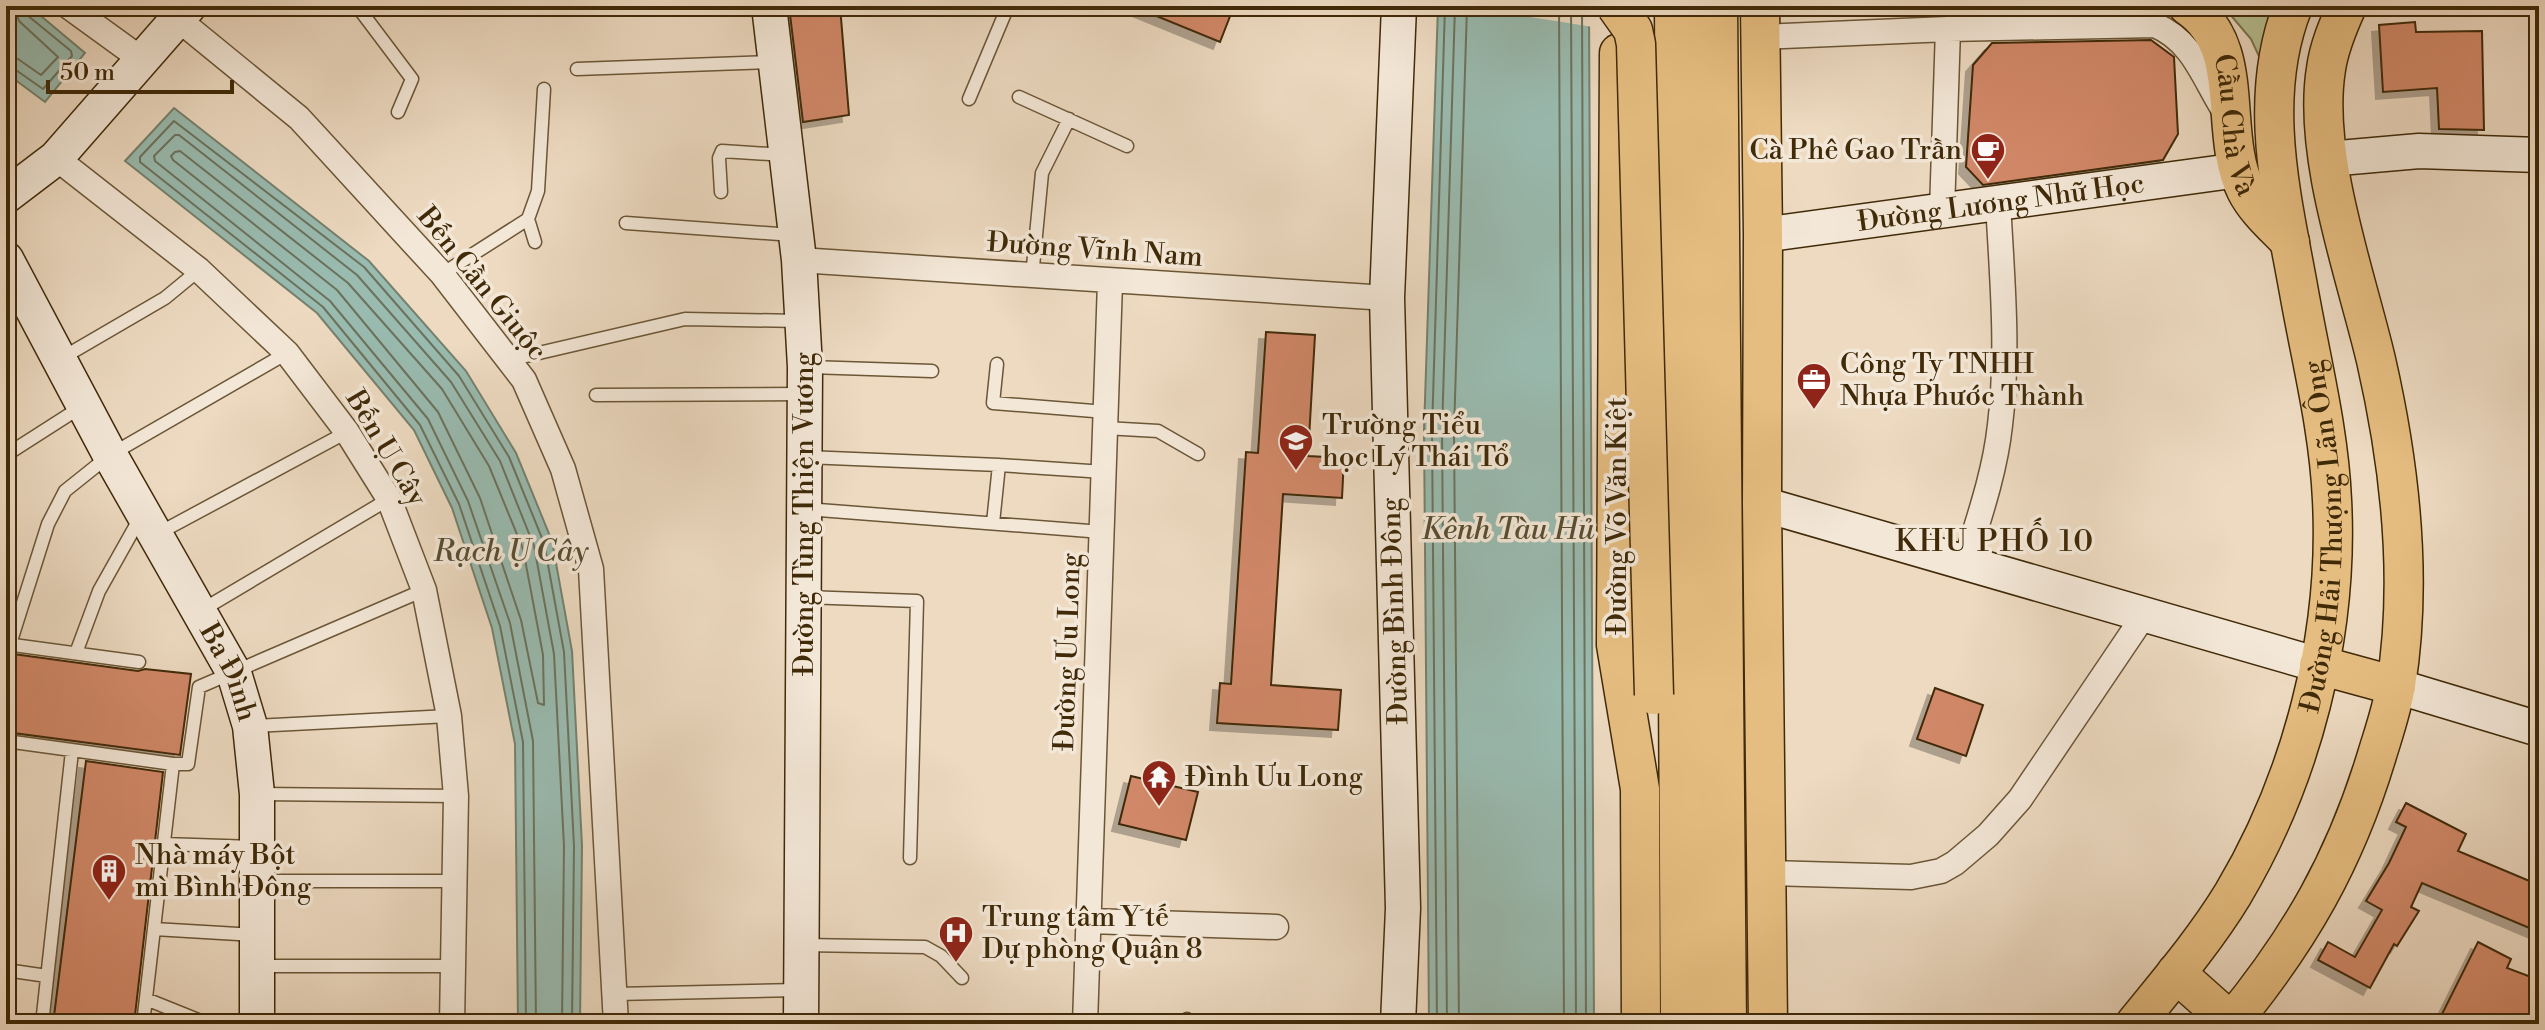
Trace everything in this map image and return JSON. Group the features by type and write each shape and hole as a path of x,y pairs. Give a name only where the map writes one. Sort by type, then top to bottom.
{"highway":[{"path":"1677,6 1683,1024"},
{"path":"1715,6 1724,1024"}],"main road":[{"path":"1618,6 1633,30 1636,44 1654,695 1640,789"},
{"name":"Đường Võ Văn Kiệt","path":"1618,6 1616,645 1640,789 1641,1024"},
{"name":"Cầu Chà Và","path":"2188,6 2205,19 2217,36 2224,57 2239,170 2255,204 2290,242"},
{"name":"Đường Hải Thượng Lãn Ông","path":"2135,1024 2232,896 2263,837 2309,710 2331,592 2334,545 2332,497 2324,431 2277,168 2274,107 2280,47 2293,6"},
{"path":"2176,973 2233,1023 2280,961 2315,905 2344,849 2367,787 2396,686 2403,571 2397,473 2377,362 2328,159 2323,102 2334,35 2347,6"},
{"path":"1760,22 1768,1024"},
{"path":"2319,665 2396,686"}],"street":[{"path":"68,6 134,67"},
{"name":"Đường Tùng Thiện Vương","path":"769,6 797,248 806,381 801,1024"},
{"name":"Đường Bình Đông","path":"1393,7 1387,298 1403,908 1398,1024"},
{"path":"6,196 56,158 134,67 176,10"},
{"name":"Bến Cần Giuộc","path":"176,10 299,118 442,274 524,380 563,469 591,569 616,1024"},
{"path":"1760,22 1948,29 2155,25 2182,41 2231,122"},
{"path":"1942,211 1948,29"},
{"path":"2328,159 2419,151 2539,155"},
{"name":"Bến Ụ Cây","path":"56,158 199,270 287,353 347,432 389,499 424,590 449,716 456,796 452,1024"},
{"name":"Đường Lương Nhữ Học","path":"1763,235 2239,170"},
{"path":"1965,563 1985,497 2000,427 2004,361 1998,203"},
{"name":"Đường Vĩnh Nam","path":"797,248 1032,277 1387,298"},
{"name":"Ba Đình","path":"6,259 110,455 234,673 250,726 257,794 257,1024"},
{"name":"Đường Ưu Long","path":"1085,1024 1110,282"},
{"path":"1762,504 2319,665"},
{"path":"1766,873 1911,877 1931,875 1955,863 1988,835 2020,799 2145,614"},
{"path":"2396,686 2539,729"},
{"path":"1089,921 1276,927"}],"lane":[{"path":"357,6 412,79 398,112"},
{"path":"969,99 1008,6"},
{"path":"577,69 776,62"},
{"path":"535,242 528,219 538,191 544,89"},
{"path":"1019,97 1127,146"},
{"path":"1032,277 1042,173 1069,119"},
{"path":"721,192 719,158 722,151 787,155"},
{"path":"442,274 528,219"},
{"path":"626,223 797,248"},
{"path":"59,360 165,298 199,270"},
{"path":"509,360 685,319 803,321"},
{"path":"139,662 8,644 48,524 65,491 110,455 287,353"},
{"path":"997,364 993,403 1158,431 1198,454"},
{"path":"596,395 932,371"},
{"path":"6,455 83,405"},
{"path":"76,653 99,591 150,523 347,432"},
{"path":"806,457 1104,472"},
{"path":"993,523 999,465"},
{"path":"199,611 389,499"},
{"path":"806,509 1102,532"},
{"path":"6,741 188,764 199,687 424,590"},
{"path":"805,597 917,601 910,858"},
{"path":"250,726 449,716"},
{"path":"42,1024 72,751"},
{"path":"143,1024 173,764"},
{"path":"257,794 456,796"},
{"path":"164,844 257,847"},
{"path":"258,881 455,881"},
{"path":"154,929 258,950 452,966"},
{"path":"803,945 925,947 941,956 962,978"},
{"path":"6,970 47,976"},
{"path":"616,994 801,990"},
{"path":"146,999 208,1024"}],"green space":[{"path":"2223,6 2282,6 2264,67 2251,39"}],"water":[{"path":"6,6 29,6 85,53 45,102 6,73"},
{"name":"Kênh Tàu Hủ","path":"1438,6 1589,6 1594,1024 1429,1024 1424,430"},
{"name":"Rạch Ụ Cây","path":"174,108 369,261 466,371 516,453 552,541 572,651 582,846 580,1024 518,1024 515,744 492,628 452,508 414,430 317,313 125,161"}],"pier":[{"path":"1460,6 1593,6 1593,27"}],"building":[{"path":"789,6 840,6 849,115 803,122"},
{"path":"1132,6 1234,6 1220,42"},
{"path":"2415,22 2416,32 2482,31 2484,130 2439,129 2437,88 2383,92 2379,25"},
{"path":"2151,40 2174,57 2178,134 2163,160 1983,185 1966,167 1973,65 1992,43"},
{"path":"1266,332 1315,335 1308,456 1344,458 1342,498 1283,494 1271,685 1341,690 1338,730 1217,723 1220,683 1231,684 1246,452 1258,453"},
{"path":"6,653 138,671 191,674 180,755 6,732"},
{"path":"1935,688 1983,705 1966,756 1917,739"},
{"name":"Nhà máy Bột mì Bình Đông","path":"86,761 163,772 134,1024 53,1024"},
{"name":"Đình Ưu Long","path":"1131,776 1198,792 1186,840 1119,824"},
{"path":"2406,803 2466,834 2458,851 2539,885 2539,932 2422,883 2411,907 2419,911 2397,946 2394,944 2370,988 2318,960 2328,942 2355,957 2382,910 2366,901 2406,827 2396,822"},
{"path":"2478,942 2511,959 2507,968 2539,980 2539,1006 2532,1024 2460,1024 2442,1014"}],"place":[{"name":"Cà Phê Gao Trần","path":"1988,181"},
{"name":"Công Ty TNHH Nhựa Phước Thành","path":"1814,411"},
{"name":"Trường Tiểu học Lý Thái Tổ","path":"1296,472"},
{"name":"Đình Ưu Long","path":"1159,808"},
{"name":"Nhà máy Bột mì Bình Đông","path":"109,902"},
{"name":"Trung tâm Y tế Dự phòng Quận 8","path":"956,964"}],"district":[{"name":"KHU PHỐ 10","path":"1995,542"}]}
